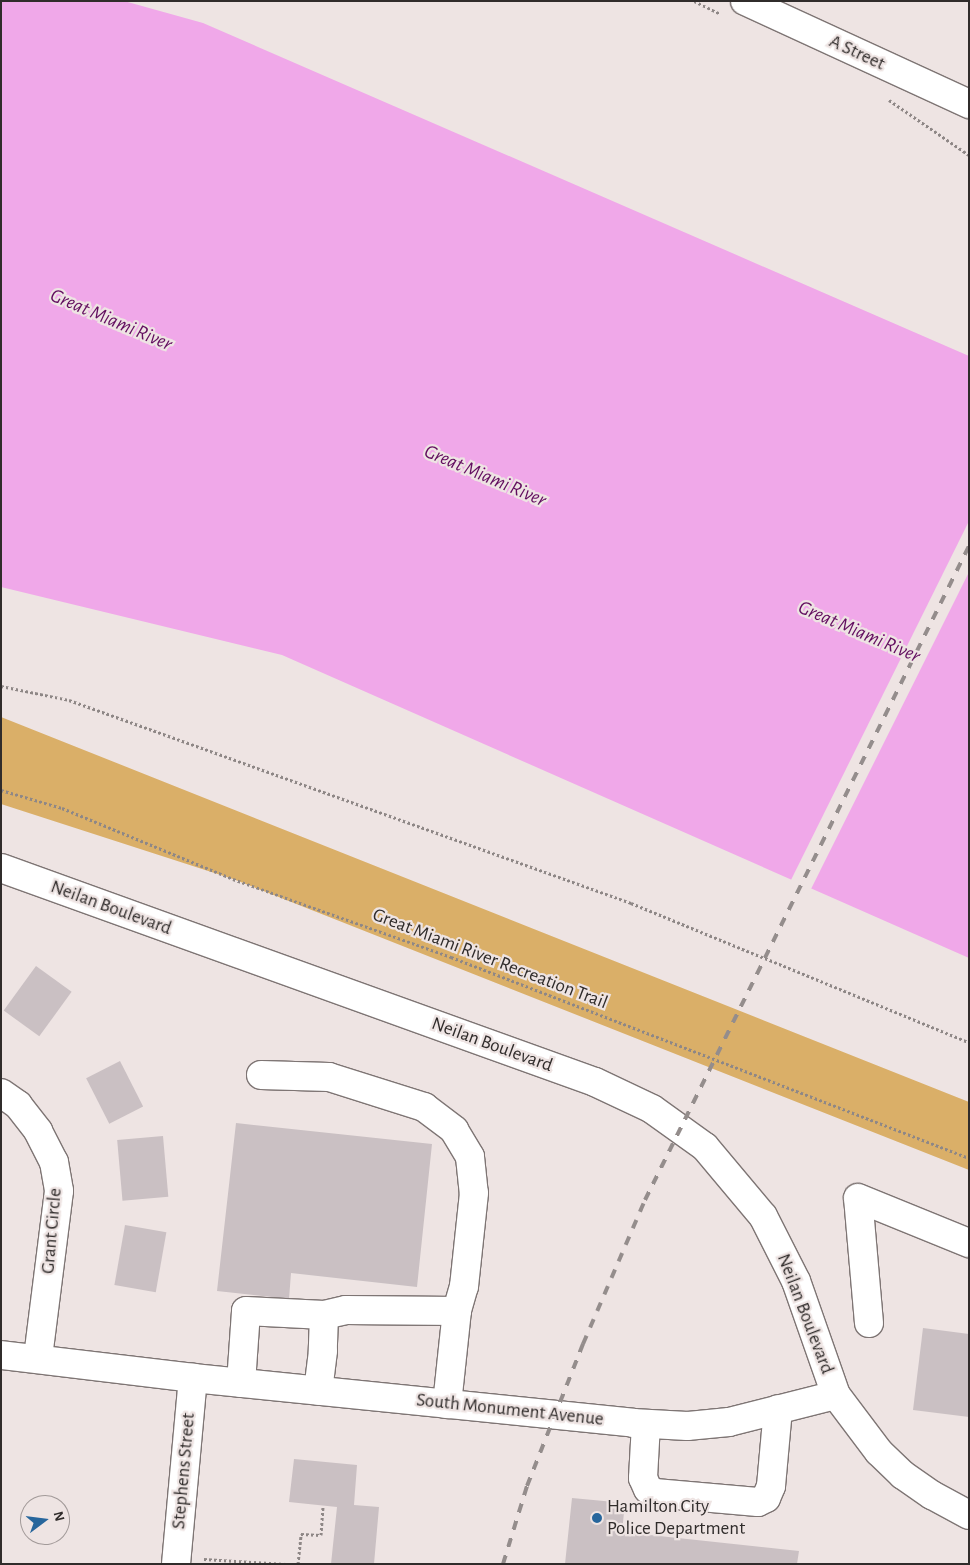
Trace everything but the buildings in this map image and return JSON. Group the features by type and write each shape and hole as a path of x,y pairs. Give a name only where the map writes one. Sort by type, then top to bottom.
{"street":[{"name":"A Street","path":"754,3 969,104"},
{"name":"Neilan Boulevard","path":"1,868 595,1082 652,1109 705,1147 763,1216 796,1281 836,1395"},
{"path":"261,1075 329,1077 424,1107 454,1130 470,1157 474,1193 464,1286 457,1311 447,1404"},
{"name":"Grant Circle","path":"1,1093 18,1105 38,1131 54,1162 59,1191 38,1358"},
{"path":"869,1323 858,1198 969,1243"},
{"path":"241,1383 246,1311 324,1315 346,1310 457,1311"},
{"path":"318,1391 323,1351 324,1315"},
{"name":"South Monument Avenue","path":"1,1354 193,1378 646,1424 687,1426 729,1422 836,1395"},
{"name":"Stephens Street","path":"188,1561 193,1378"},
{"path":"836,1395 879,1452 903,1475 932,1495 969,1515"},
{"path":"646,1424 643,1478 648,1489 655,1493 758,1502 766,1498 772,1486 778,1409"}],"path":[{"path":"1,686 69,700 631,903 969,1042"},
{"name":"Great Miami River Recreation Trail","path":"1,790 62,808 233,879 461,961 969,1158"},
{"path":"298,1564 301,1534 321,1535 323,1506"},
{"path":"188,1561 286,1564"}],"shaded area":[{"path":"1,717 969,1102 969,1170 233,879 1,804"}],"water":[{"name":"Great Miami River","path":"1,1 124,1 203,23 969,356 969,958 282,655 1,587"}],"pier":[{"path":"969,521 969,572 810,891 790,882"}],"railway":[{"path":"503,1564 527,1486 583,1344 645,1200 969,546"}],"place":[{"name":"Hamilton City Police Department","path":"597,1518"}]}
